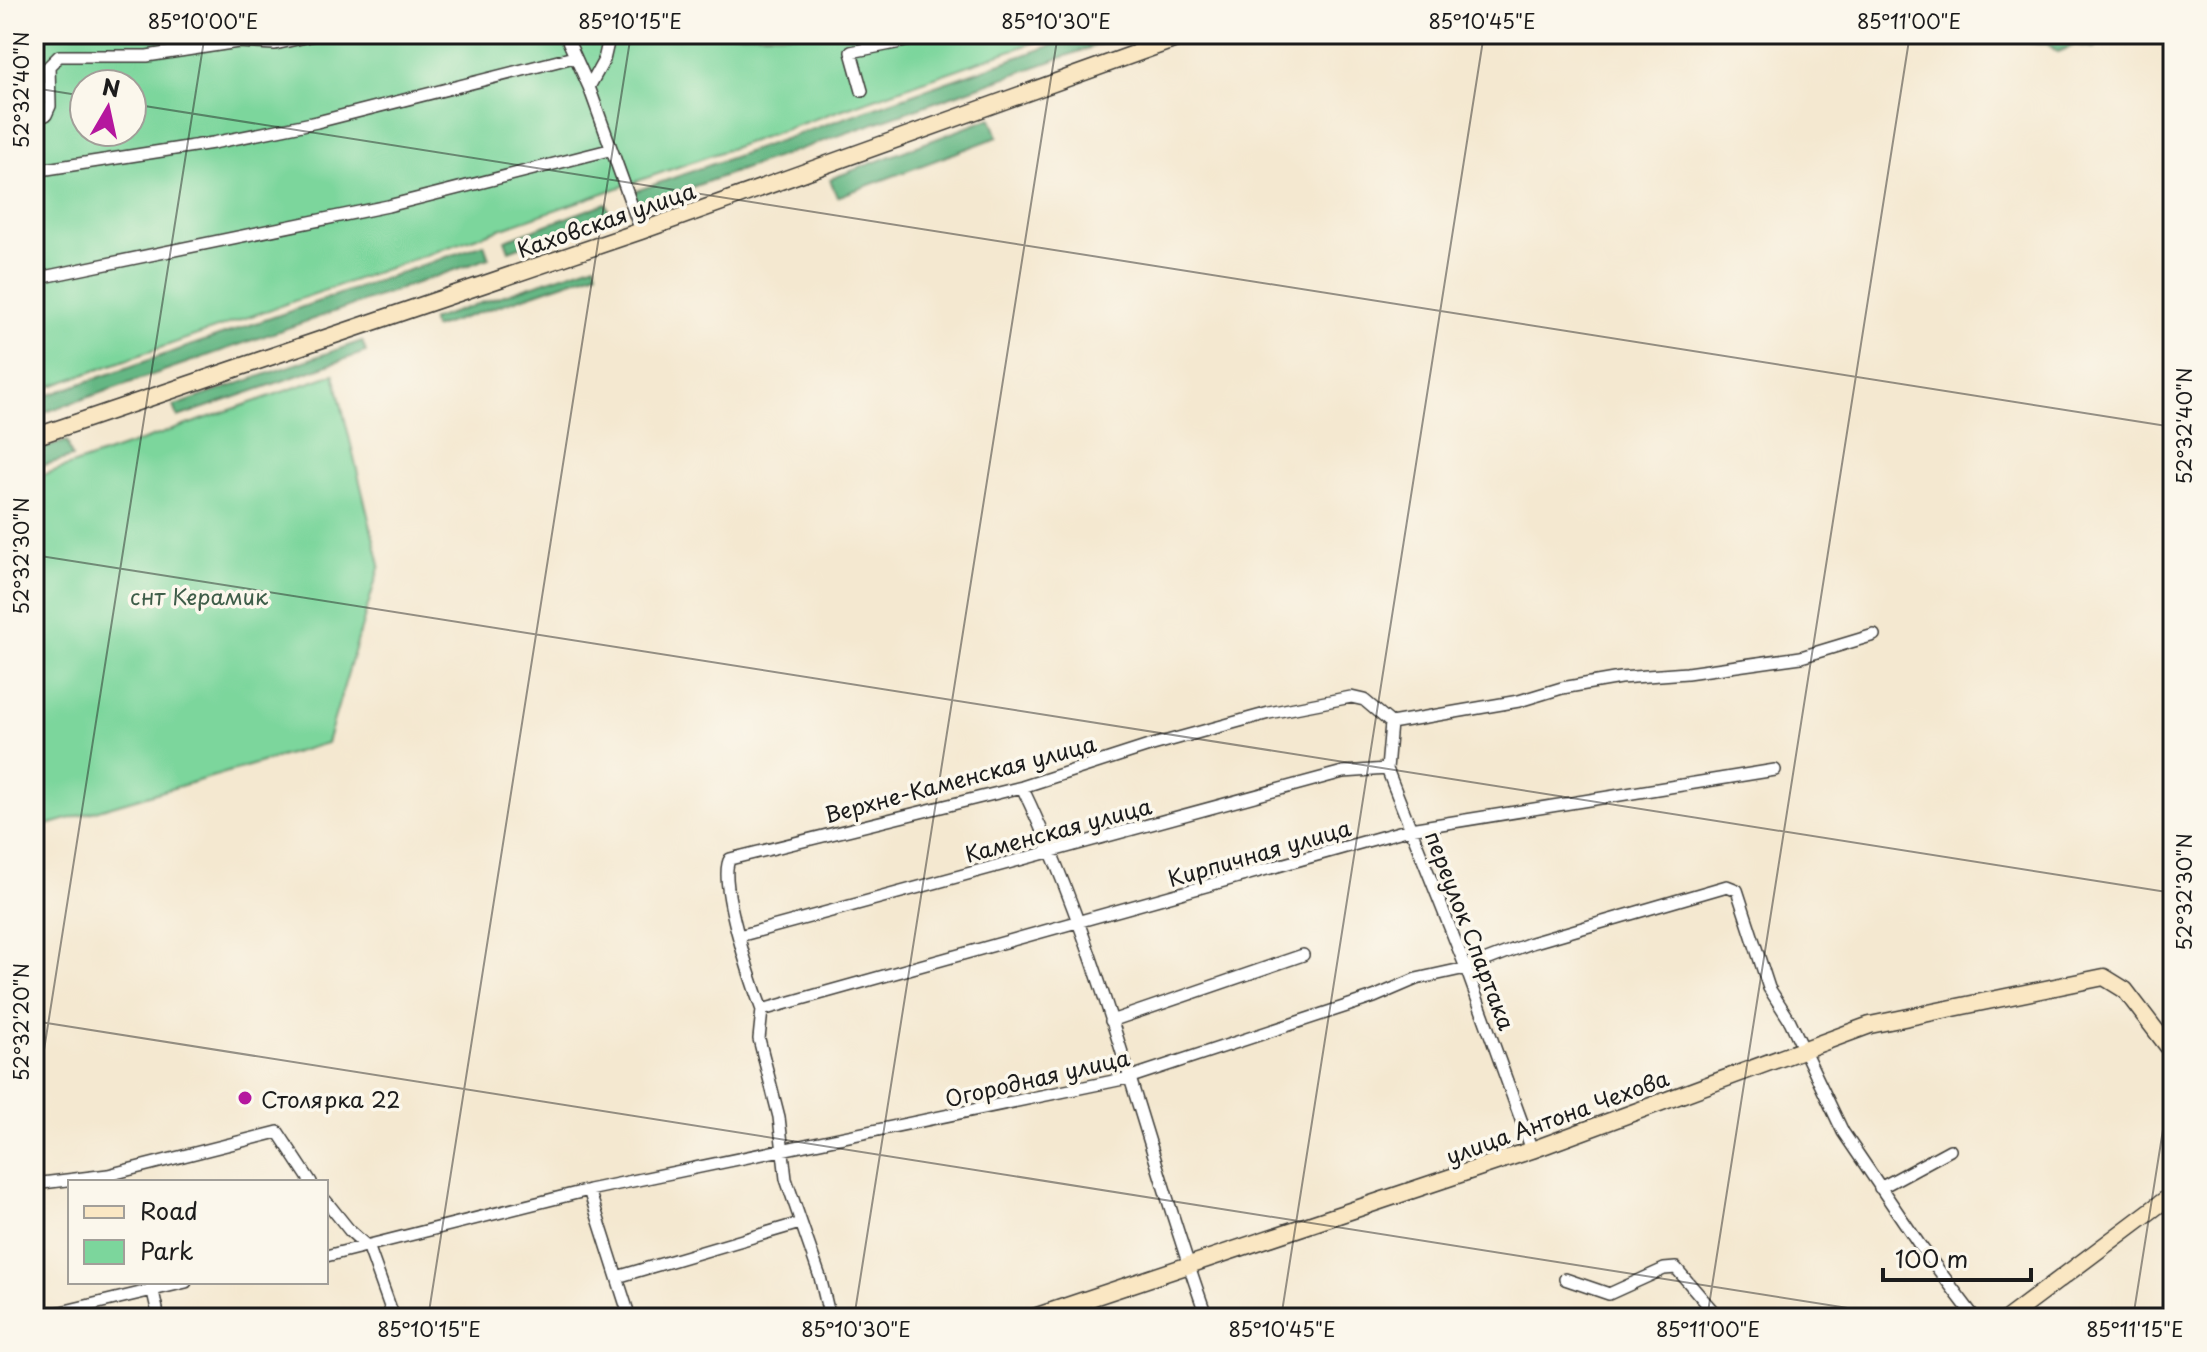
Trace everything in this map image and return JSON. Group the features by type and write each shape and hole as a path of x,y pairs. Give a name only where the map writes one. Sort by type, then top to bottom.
{"street":[{"path":"34,117 46,115 50,106 49,66 59,56 136,57 238,42 275,44 319,34"},
{"path":"565,34 589,87 609,150 641,231"},
{"path":"589,87 604,60 610,34"},
{"path":"862,91 851,52 941,34"},
{"name":"Каховская улица","path":"34,437 641,231 1163,38 1190,34"},
{"path":"34,171 213,143 317,122 574,57"},
{"path":"34,279 388,206 609,150"},
{"path":"1391,723 1490,707 1562,688 1620,678 1687,673 1801,657 1874,635"},
{"name":"Верхне-Каменская улица","path":"830,1318 820,1277 800,1223 781,1148 779,1117 759,1039 762,1010 739,936 726,868 730,859 1022,787 1149,746 1269,713 1335,700 1364,700 1391,723"},
{"name":"переулок Спартака","path":"1391,723 1387,769 1466,968 1532,1150"},
{"name":"Каменская улица","path":"739,936 1343,772 1387,769"},
{"name":"Кирпичная улица","path":"762,1010 1410,829 1775,770"},
{"path":"1022,787 1052,850 1078,924 1207,1318"},
{"name":"Огородная улица","path":"328,1256 369,1248 589,1190 781,1148 960,1116 1128,1078 1374,997 1416,979 1466,968 1531,943 1714,888 1731,886 1738,893 1765,979 1802,1049"},
{"path":"1111,1021 1303,955"},
{"name":"улица Антона Чехова","path":"1031,1318 1532,1150 1802,1049 1906,1016 2104,977 2125,990 2173,1053"},
{"path":"1802,1049 1843,1132 1975,1318"},
{"path":"87,1180 113,1178 278,1132 310,1180"},
{"path":"1880,1188 1950,1150"},
{"path":"34,1184 68,1181"},
{"path":"589,1190 630,1318"},
{"path":"2008,1318 2173,1194"},
{"path":"328,1204 350,1231 369,1248 394,1318"},
{"path":"617,1277 800,1223"},
{"path":"1565,1279 1609,1294 1664,1269 1676,1268 1719,1318"},
{"path":"36,1318 152,1285 159,1318"}],"green space":[{"path":"34,34 1058,34 34,392"},
{"path":"1084,34 1129,34 635,207 630,193"},
{"path":"2024,34 2105,34 2095,48 2075,45 2058,52 2047,44 2030,43"},
{"path":"991,118 998,137 837,197 830,179"},
{"path":"606,203 610,214 509,251 505,240"},
{"path":"484,244 489,258 34,416 34,400"},
{"path":"595,264 597,272 434,328 431,320"},
{"path":"362,341 366,352 178,417 174,406"},
{"name":"снт Керамик","path":"334,374 380,565 327,743 34,829 34,478"},
{"path":"67,441 72,457 34,468 34,451"}],"place":[{"name":"Столярка 22","path":"245,1098"}]}
